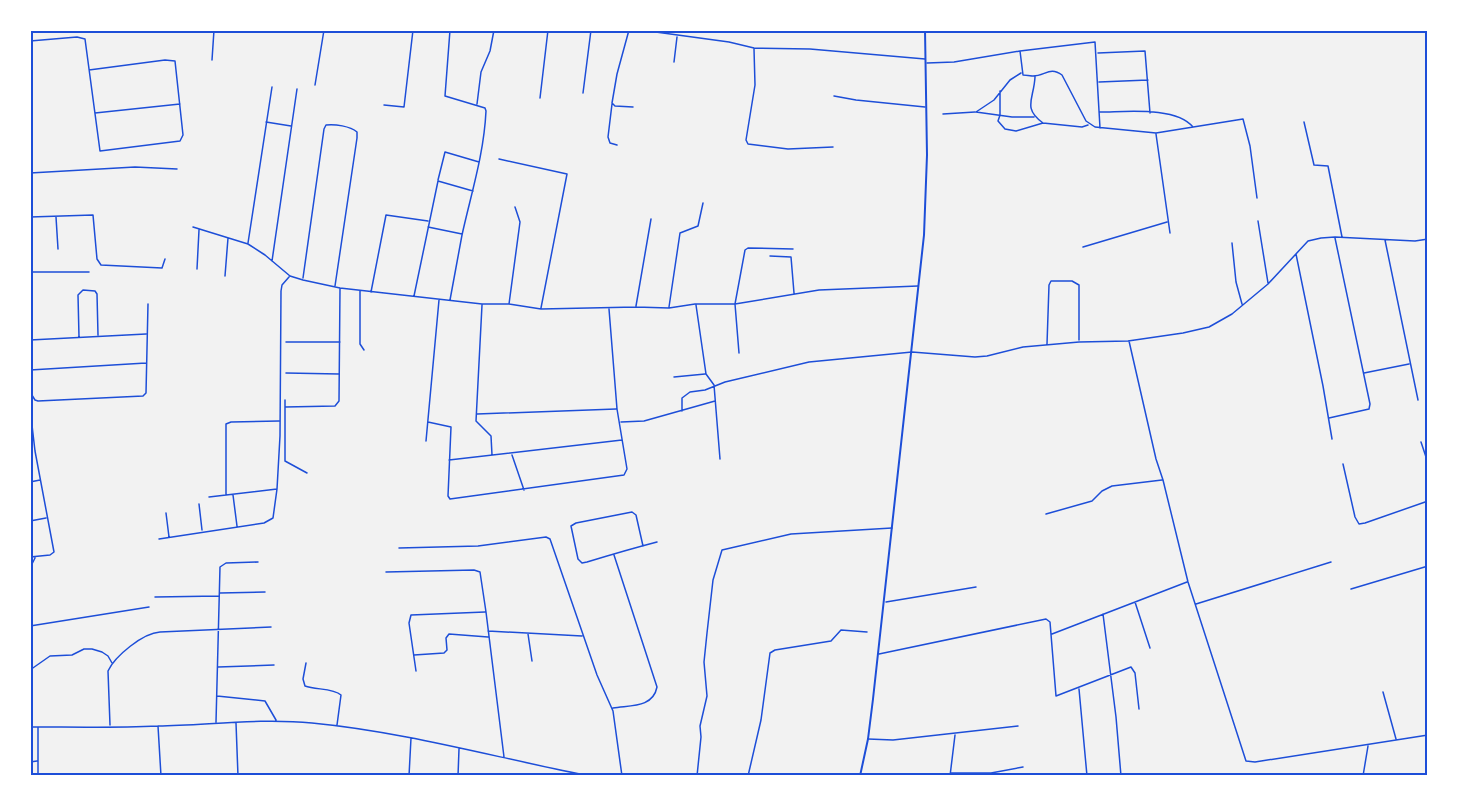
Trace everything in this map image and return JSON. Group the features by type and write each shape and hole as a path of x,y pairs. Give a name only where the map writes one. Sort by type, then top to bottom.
{"street":[{"path":"212,60 214,30"},
{"path":"315,85 324,30"},
{"path":"384,105 404,107 413,30"},
{"path":"450,30 444,94 447,98 486,109 485,137 450,301"},
{"path":"476,105 481,72 490,51 494,30"},
{"path":"540,98 548,30"},
{"path":"583,93 591,30"},
{"path":"616,145 610,143 608,137 617,74 629,30"},
{"path":"641,30 729,42 754,48 810,49 954,62 1093,41 1096,43 1097,53 1100,128"},
{"path":"860,776 868,739 879,655 924,235 927,155 925,30"},
{"path":"674,62 677,36"},
{"path":"30,41 83,38 86,41 89,69 94,113 99,148 102,152 180,141 183,135 176,63 172,60 89,69"},
{"path":"754,48 755,85 748,144 788,149 833,147"},
{"path":"1020,51 1021,73"},
{"path":"1097,53 1145,51 1150,113"},
{"path":"976,112 994,100 1010,80 1021,73 1034,77 1051,70 1062,75 1089,125"},
{"path":"1034,77 1030,107 1034,117"},
{"path":"1098,82 1149,80"},
{"path":"248,244 272,87"},
{"path":"272,261 297,89"},
{"path":"1000,91 999,124 1010,131 1043,123 1082,127 1089,125 1156,133 1243,119 1250,146 1257,198"},
{"path":"834,96 926,107"},
{"path":"612,103 615,106 633,107"},
{"path":"94,113 180,104"},
{"path":"943,114 976,112 1034,117 1043,123"},
{"path":"1099,112 1174,115 1188,121 1193,127"},
{"path":"266,122 292,126"},
{"path":"1304,122 1314,165 1328,166 1342,238"},
{"path":"303,280 324,129 326,125 353,129 357,135 335,287"},
{"path":"1156,133 1170,233"},
{"path":"414,296 444,152 480,162"},
{"path":"499,159 567,174 541,309"},
{"path":"30,173 135,167 177,169"},
{"path":"438,181 474,191"},
{"path":"669,308 680,233 698,226 703,203"},
{"path":"509,304 520,222 515,207"},
{"path":"30,217 93,215 96,256 101,265 162,268 165,259"},
{"path":"372,292 386,215 429,222"},
{"path":"56,216 58,249"},
{"path":"636,307 651,219"},
{"path":"1257,220 1268,284"},
{"path":"1083,247 1167,221"},
{"path":"193,227 248,244 290,276 303,280 372,292 541,309 669,308 695,304 735,304 794,293 849,288 919,286"},
{"path":"428,227 463,234"},
{"path":"198,269 199,229"},
{"path":"225,276 228,237"},
{"path":"1329,418 1369,409 1370,404 1335,237"},
{"path":"682,411 682,398 686,394 809,362 912,351 975,357 1023,347 1156,338 1209,327 1223,320 1268,284 1308,241 1335,237 1415,242 1428,239"},
{"path":"1384,239 1418,400"},
{"path":"1232,243 1237,289 1243,305"},
{"path":"739,353 735,304 746,248 793,249"},
{"path":"1296,253 1332,439"},
{"path":"770,256 791,257 794,293"},
{"path":"30,272 89,272"},
{"path":"159,539 271,520 276,510 280,421 280,291 290,276"},
{"path":"1047,345 1051,281 1072,282 1079,285 1079,342"},
{"path":"285,407 338,404 341,342 340,288"},
{"path":"79,337 78,295 83,290 95,291 97,294 98,336"},
{"path":"360,290 360,344 364,350"},
{"path":"426,441 439,299"},
{"path":"30,392 38,401 143,396 146,393 148,304"},
{"path":"482,304 476,414 477,423 489,432 492,438 492,456"},
{"path":"695,304 706,374 714,385 720,459"},
{"path":"428,422 451,427 448,496 450,500 624,475 627,469 621,422 617,409 609,309"},
{"path":"30,340 147,333"},
{"path":"1128,340 1188,582 1246,760 1255,762 1428,735"},
{"path":"286,342 341,342"},
{"path":"30,370 147,363"},
{"path":"1364,372 1410,363"},
{"path":"286,373 340,374"},
{"path":"674,377 706,374"},
{"path":"285,400 285,460 288,464 307,473"},
{"path":"621,422 644,421 716,401"},
{"path":"30,408 54,553 30,558"},
{"path":"476,414 617,409"},
{"path":"226,495 226,424 280,421"},
{"path":"449,460 623,440"},
{"path":"1421,442 1428,463"},
{"path":"30,444 34,443"},
{"path":"512,454 524,490"},
{"path":"1343,465 1355,517 1359,524 1428,501"},
{"path":"30,482 41,480"},
{"path":"1046,514 1092,501 1102,491 1112,486 1163,480"},
{"path":"209,497 278,489"},
{"path":"233,494 237,526"},
{"path":"199,504 202,531"},
{"path":"643,546 636,515 632,512 576,523 571,526 582,563 643,546 657,542"},
{"path":"166,513 170,538"},
{"path":"30,520 47,518"},
{"path":"697,776 700,726 707,696 704,662 707,633 713,580 722,550 791,534 892,528"},
{"path":"399,548 478,546 548,538 552,543 583,636 611,708 622,776"},
{"path":"611,708 646,703 653,698 657,687 614,554"},
{"path":"30,568 35,557"},
{"path":"216,723 220,567 226,563 258,562"},
{"path":"1195,604 1331,562"},
{"path":"1350,589 1428,566"},
{"path":"386,572 477,571 481,575 504,759"},
{"path":"1051,634 1188,582"},
{"path":"884,602 976,587"},
{"path":"154,597 265,592"},
{"path":"1134,601 1150,648"},
{"path":"30,626 149,607"},
{"path":"416,671 409,623 411,615 486,612"},
{"path":"1103,614 1121,776"},
{"path":"879,655 1046,619 1050,622 1055,695 1059,696 1130,668 1134,669 1139,709"},
{"path":"110,726 108,678 112,664 133,644 148,634 271,627"},
{"path":"748,776 760,720 770,653 775,650 831,640 841,630 867,632"},
{"path":"488,631 583,636"},
{"path":"876,632 881,633"},
{"path":"528,633 532,661"},
{"path":"414,655 444,653 447,650 446,638 449,634 489,637"},
{"path":"30,670 50,656 72,655 84,649 102,652 108,656 112,664"},
{"path":"306,663 303,679 305,686 341,695 337,726"},
{"path":"217,667 274,665"},
{"path":"1079,688 1087,776"},
{"path":"1383,692 1396,740"},
{"path":"216,696 265,701 277,722"},
{"path":"30,727 277,722 337,726 411,737 572,774 590,776"},
{"path":"236,723 238,776"},
{"path":"158,726 160,776"},
{"path":"868,739 893,740 1018,726"},
{"path":"38,727 38,776"},
{"path":"955,734 950,775 991,773 1023,767"},
{"path":"410,776 411,737"},
{"path":"1363,776 1368,745"},
{"path":"458,776 459,748"},
{"path":"30,762 37,761"}]}
